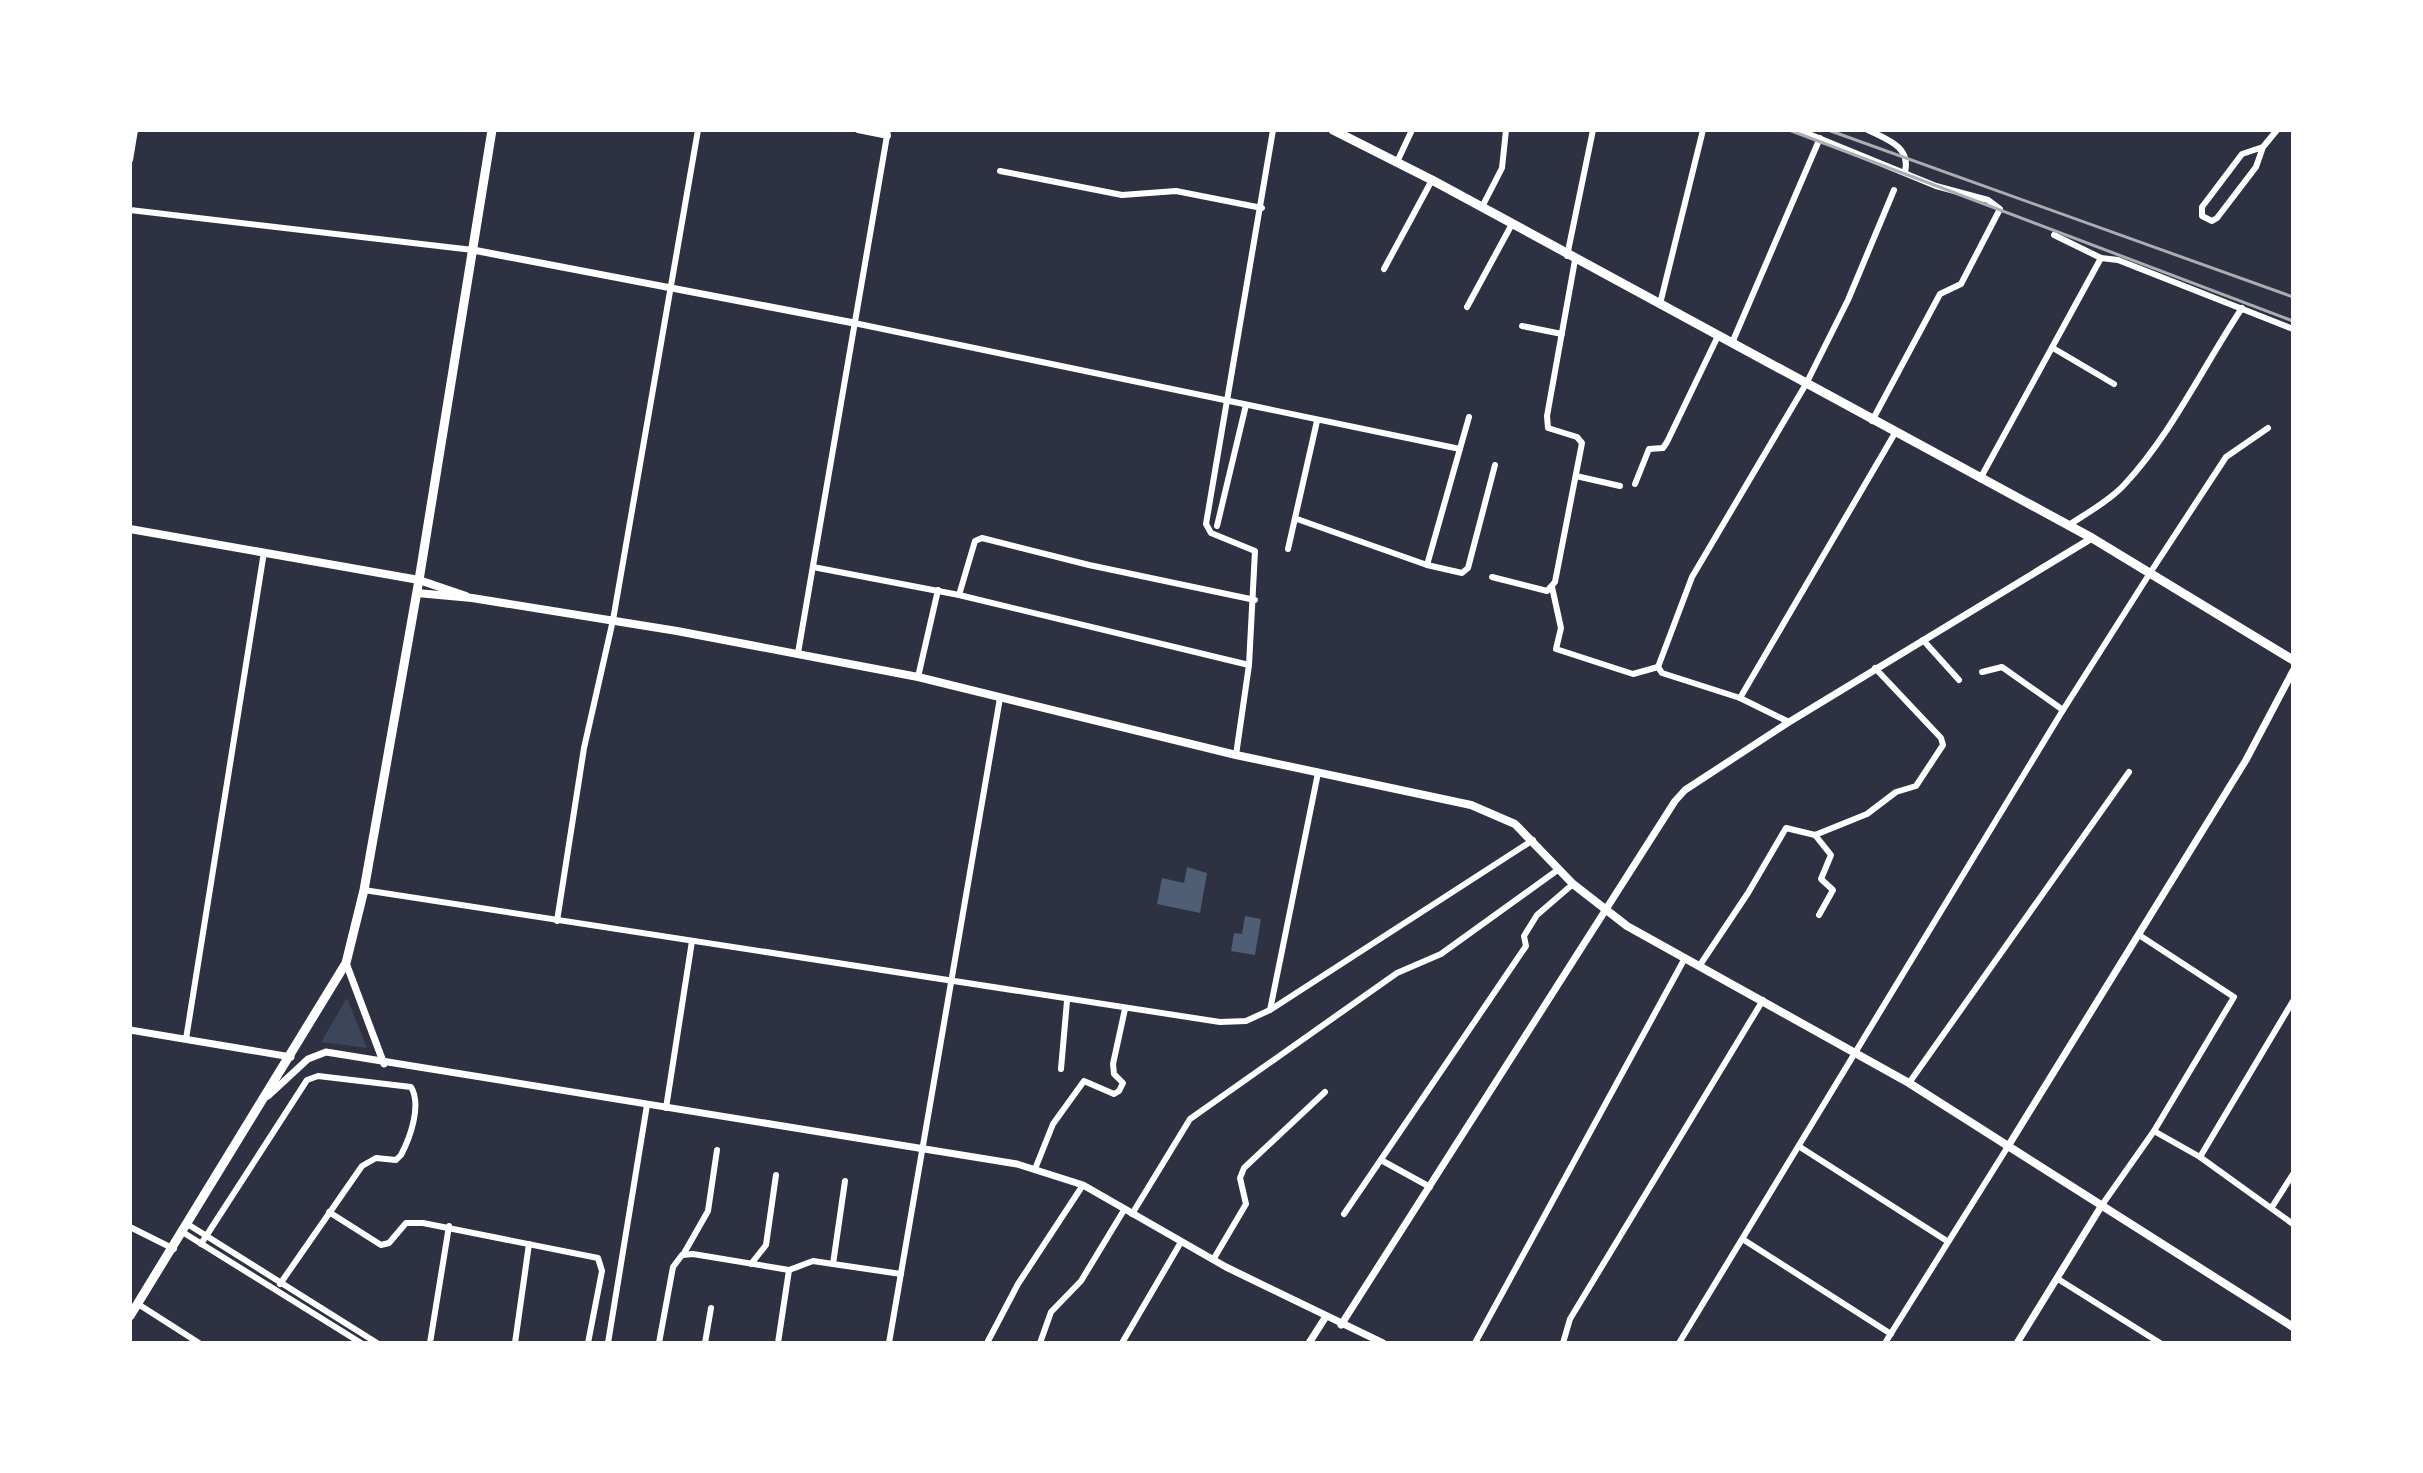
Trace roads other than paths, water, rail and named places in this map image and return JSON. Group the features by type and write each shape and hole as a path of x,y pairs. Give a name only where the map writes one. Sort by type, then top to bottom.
{"main road":[{"path":"130,1316 268,1096 346,963 364,890 417,593 492,130"},
{"path":"1333,130 1432,180 2088,536 2293,660"},
{"path":"130,529 419,580 472,598"},
{"path":"417,593 472,598 613,620 918,677 1236,755 1471,805 1496,814 1533,839 1573,884 1607,913 1909,1083 2293,1327"}],"street":[{"path":"130,160 135,130"},
{"path":"557,921 584,748 613,620 698,130"},
{"path":"798,653 888,133 858,130"},
{"path":"1236,755 1255,600 1254,548 1211,533 1206,524 1273,130"},
{"path":"1397,162 1412,130"},
{"path":"1482,207 1507,153 1506,130"},
{"path":"1593,130 1547,424 1552,430 1580,439 1576,476 1552,587 1561,628 1556,649 1633,674 1658,667"},
{"path":"1660,304 1703,130"},
{"path":"1799,130 1936,186 1988,200 2000,209 1961,284 1940,294 1872,421"},
{"path":"1868,130 1903,149 1907,161 1905,172"},
{"path":"2263,147 2242,154 2202,207 2202,216 2212,221 2217,218 2256,167 2263,147 2277,130"},
{"path":"1732,343 1820,138"},
{"path":"1000,171 1122,195 1176,191 1262,208"},
{"path":"1384,269 1432,180"},
{"path":"1658,667 1692,577 1806,384 1848,300 1894,190"},
{"path":"130,210 487,252 854,323 1460,449"},
{"path":"1467,307 1512,224"},
{"path":"2054,235 2101,258 2118,260 2293,329"},
{"path":"1980,479 2101,258"},
{"path":"2069,526 2114,495 2131,477 2187,399 2242,308"},
{"path":"1522,326 1562,334"},
{"path":"1635,484 1647,451 1663,448 1667,442 1718,336"},
{"path":"2053,348 2114,384"},
{"path":"1217,526 1246,405"},
{"path":"1427,565 1469,417"},
{"path":"1288,549 1317,421"},
{"path":"1679,1343 2063,710 2150,573 2226,457 2268,428"},
{"path":"1740,698 1895,433"},
{"path":"1297,519 1427,565 1466,572 1495,465"},
{"path":"1576,476 1620,486"},
{"path":"1341,1325 1607,913 1675,801 1693,783 1786,720 1923,640 2088,536"},
{"path":"959,595 975,541 982,538 1089,565 1255,600"},
{"path":"186,1039 264,552"},
{"path":"813,567 938,590 1249,665"},
{"path":"1492,577 1547,591 1552,587"},
{"path":"918,677 938,590"},
{"path":"1923,640 1959,680"},
{"path":"1658,667 1662,673 1740,698 1771,710 1786,720"},
{"path":"1982,672 2002,667 2063,710"},
{"path":"1700,965 1786,828 1815,835 1867,814 1896,792 1912,789 1943,745 1941,738 1875,668"},
{"path":"1885,1343 2246,760 2293,671"},
{"path":"889,1343 1000,698"},
{"path":"1909,1083 2129,772"},
{"path":"1270,1010 1318,773"},
{"path":"1815,835 1831,855 1821,879 1833,890 1819,915"},
{"path":"364,890 953,980 1067,1001 1234,1023 1270,1010 1533,839"},
{"path":"1132,1214 1190,1119 1397,973 1441,954 1559,869"},
{"path":"1344,1214 1526,946 1524,936 1530,924 1573,884"},
{"path":"2017,1343 2234,997 2139,935"},
{"path":"666,1108 692,941"},
{"path":"1475,1343 1685,958"},
{"path":"346,963 384,1064"},
{"path":"1563,1343 1570,1319 1763,1000"},
{"path":"1061,1069 1067,1001"},
{"path":"2200,1157 2293,1001"},
{"path":"1035,1169 1053,1124 1084,1081 1114,1094 1119,1091 1123,1083 1114,1074 1113,1064 1125,1009"},
{"path":"130,1030 291,1057"},
{"path":"268,1096 316,1053 1035,1169 1083,1185 1213,1260 1325,1318 1383,1343"},
{"path":"201,1244 307,1080 318,1076 411,1087 415,1094 415,1110 401,1155 396,1160 376,1158 367,1162 280,1284"},
{"path":"1213,1260 1246,1204 1240,1178 1244,1168 1325,1092"},
{"path":"608,1343 647,1105"},
{"path":"2151,1133 2200,1157 2293,1224"},
{"path":"1800,1147 1947,1241"},
{"path":"659,1343 673,1267 708,1211 717,1150"},
{"path":"1381,1160 1430,1187"},
{"path":"2272,1207 2293,1174"},
{"path":"751,1264 766,1245 776,1175"},
{"path":"833,1264 845,1181"},
{"path":"987,1343 1018,1284 1083,1185"},
{"path":"1040,1343 1051,1312 1081,1281 1124,1210"},
{"path":"329,1212 381,1245 389,1243 406,1223 449,1226 594,1256 602,1262 588,1343"},
{"path":"430,1343 449,1226"},
{"path":"130,1227 174,1249"},
{"path":"186,1229 207,1236 377,1343"},
{"path":"186,1229 201,1244 361,1343"},
{"path":"1744,1240 1891,1334"},
{"path":"1122,1343 1181,1242"},
{"path":"515,1343 529,1244"},
{"path":"683,1255 789,1270 813,1261 901,1274"},
{"path":"778,1343 789,1270"},
{"path":"2058,1279 2160,1343"},
{"path":"138,1304 199,1343"},
{"path":"705,1343 711,1308"},
{"path":"1309,1343 1325,1318"}],"railway":[{"path":"1789,130 2293,321"},
{"path":"1828,130 2293,297"}]}
